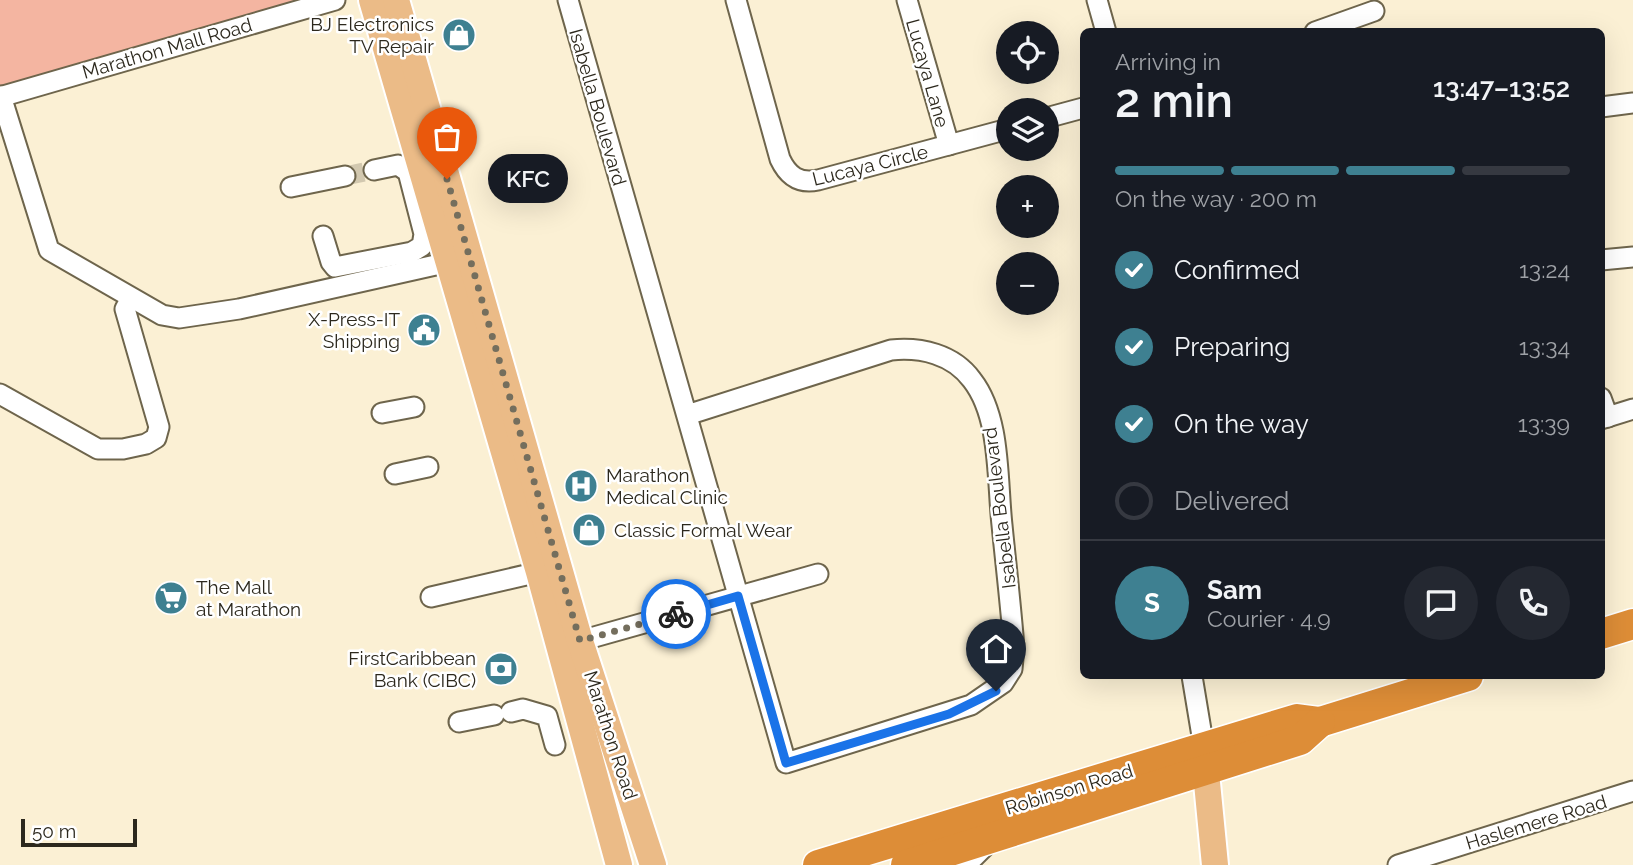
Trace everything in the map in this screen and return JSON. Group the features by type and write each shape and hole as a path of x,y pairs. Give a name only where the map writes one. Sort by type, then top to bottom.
{"highway":[{"path":"1605,633 1633,624"},
{"name":"Robinson Road","path":"818,865 1205,760 1300,740 1320,722 1458,679"},
{"name":"Robinson Road","path":"906,865 1205,760"}],"main road":[{"name":"Marathon Road","path":"372,0 539,572 620,865"},
{"name":"Marathon Road","path":"396,0 580,641 653,865"},
{"path":"1205,760 1215,865"}],"street":[{"name":"Marathon Mall Road","path":"0,97 335,0"},
{"name":"Isabella Boulevard","path":"568,0 786,763 949,714 996,691 1012,668 1014,648 989,419 978,389 967,374 938,355 908,348 879,352 687,415"},
{"name":"Lucaya Circle","path":"736,0 780,159 789,175 805,182 818,180 996,132"},
{"name":"Lucaya Lane","path":"907,0 949,145"},
{"path":"1097,0 1104,28"},
{"path":"1326,28 1374,11"},
{"path":"0,97 46,246 162,315 179,318 239,309 449,262"},
{"path":"1605,106 1633,103"},
{"path":"1059,114 1080,109"},
{"path":"323,236 335,267 412,252 422,246 424,233 408,172 398,165 374,170"},
{"path":"291,187 345,176"},
{"path":"1605,260 1633,257"},
{"path":"0,394 89,447 123,449 156,438 159,427 125,309 131,298"},
{"path":"382,413 414,407"},
{"path":"1605,418 1633,410"},
{"path":"395,474 428,467"},
{"path":"431,597 539,572"},
{"path":"580,641 818,574"},
{"path":"1192,679 1205,760"},
{"path":"459,722 523,709 547,716 555,745"},
{"name":"Haslemere Road","path":"1398,865 1633,791"},
{"path":"966,865 984,847 983,840"}],"shaded area":[{"path":"0,0 298,0 0,88"}],"tunnel":[{"path":"345,176 374,170"}],"way so far":[{"path":"447,179 580,641 676,614"}],"place":[{"name":"BJ Electronics TV Repair","path":"459,35"},
{"name":"KFC","path":"447,179"},
{"name":"X-Press-IT Shipping","path":"424,330"},
{"name":"Marathon Medical Clinic","path":"581,486"},
{"name":"Classic Formal Wear","path":"589,530"},
{"name":"The Mall at Marathon","path":"171,598"},
{"name":"FirstCaribbean Bank (CIBC)","path":"501,669"}],"route":[{"path":"676,614 738,596 786,763 949,714 996,691"}]}
